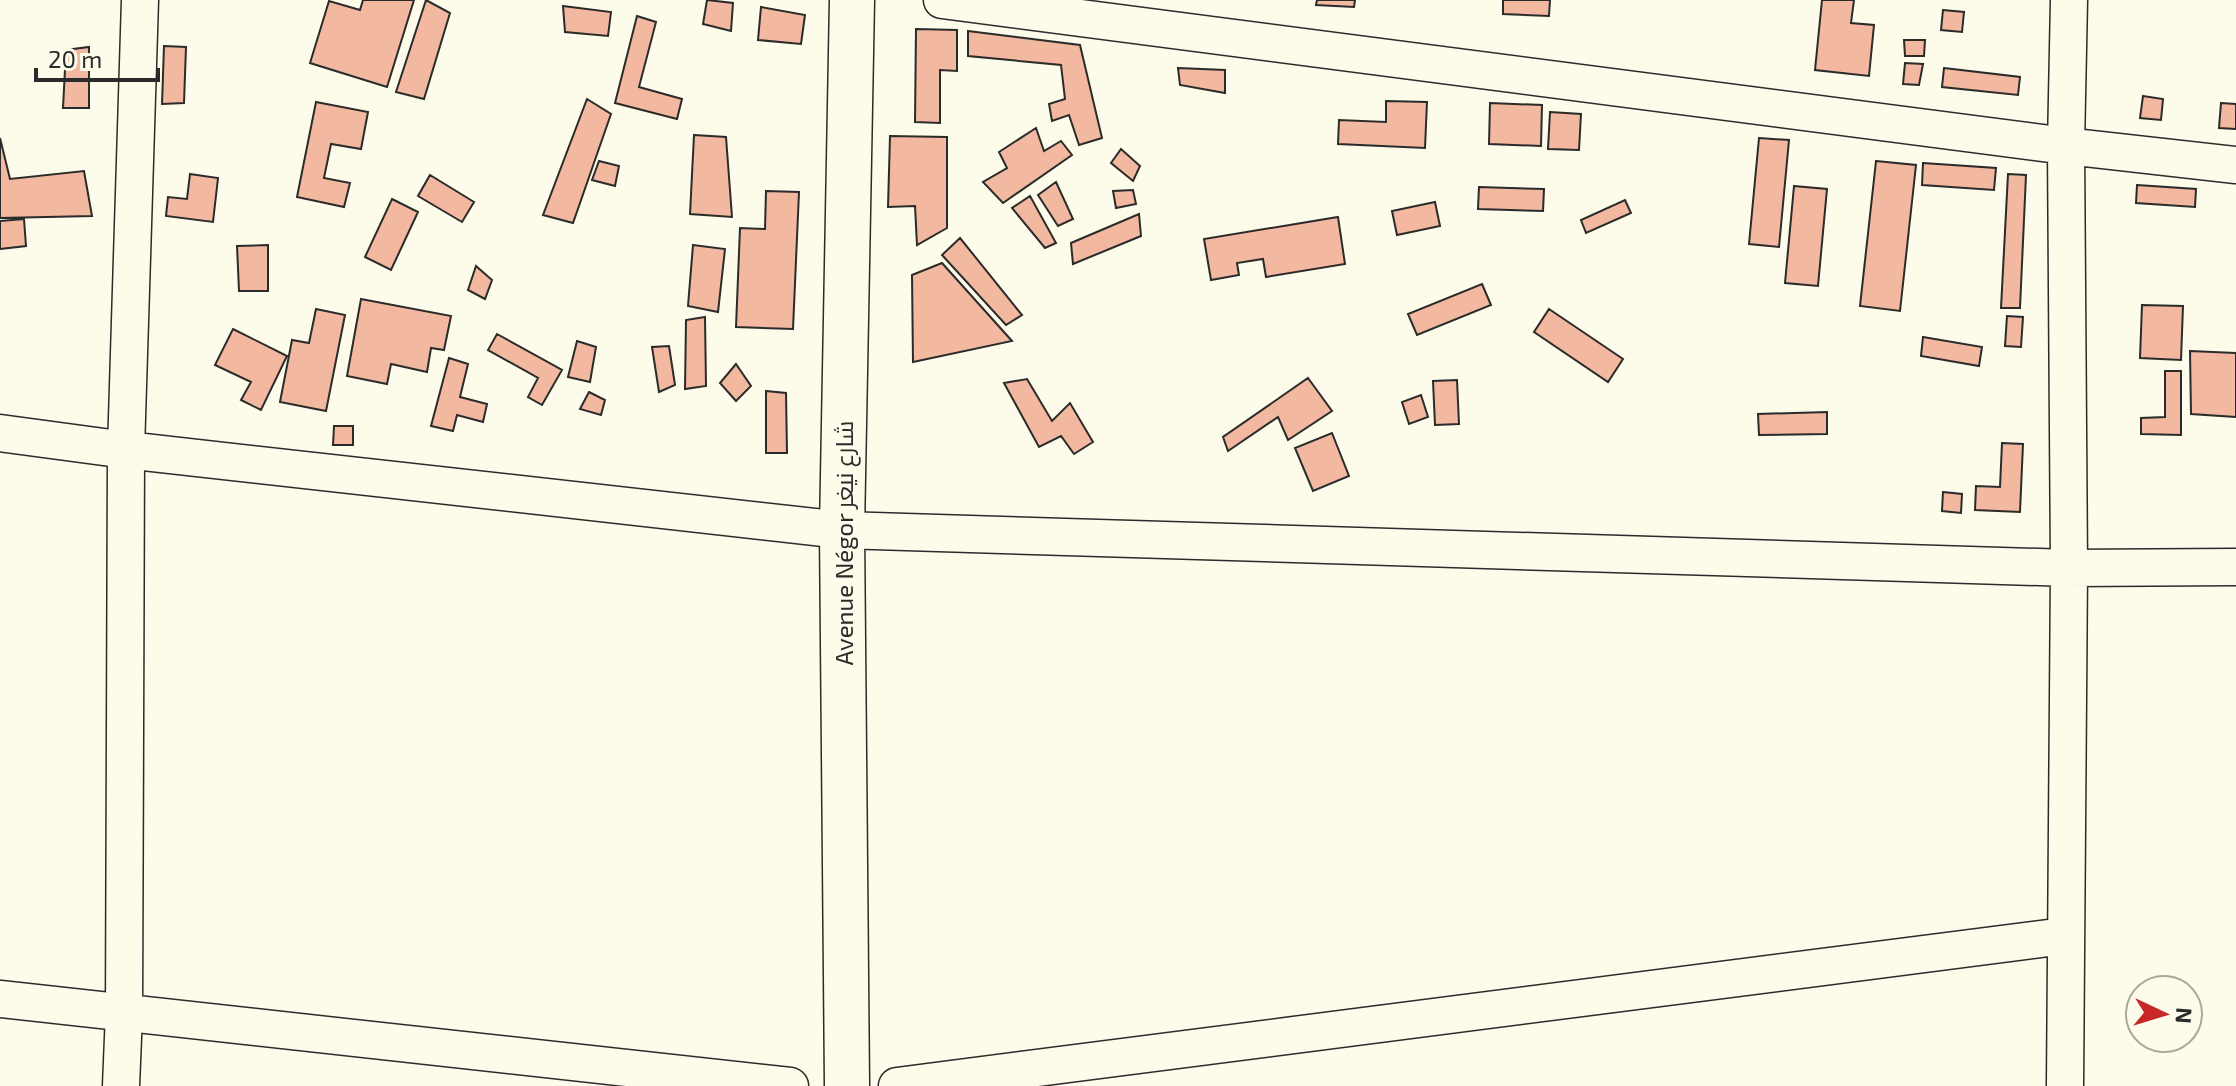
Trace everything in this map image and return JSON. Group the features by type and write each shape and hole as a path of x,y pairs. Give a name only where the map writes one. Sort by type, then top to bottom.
{"main road":[{"name":"Avenue Négor شارع نيغر","path":"847,1086 842,530 852,0"}],"street":[{"path":"121,1086 124,1013 126,450 140,0"},
{"path":"942,0 2066,146 2236,165"},
{"path":"2065,1086 2069,568 2066,146 2069,0"},
{"path":"0,433 126,450 842,530 2069,568 2236,567"},
{"path":"897,1086 2064,936"},
{"path":"0,999 790,1086"}],"building":[{"path":"363,0 414,0 387,87 310,63 329,1 360,10"},
{"path":"426,0 450,13 424,99 396,92"},
{"path":"707,0 733,3 731,31 703,24"},
{"path":"1317,0 1355,0 1354,7 1316,5"},
{"path":"1503,0 1550,0 1549,16 1503,14"},
{"path":"1822,0 1854,0 1851,23 1874,25 1869,76 1815,70"},
{"path":"563,6 611,12 608,36 565,32"},
{"path":"761,7 805,15 801,44 758,40"},
{"path":"1943,10 1964,12 1962,32 1941,30"},
{"path":"637,16 656,22 639,87 682,99 677,119 615,103"},
{"path":"916,29 957,30 957,71 940,70 940,123 915,122"},
{"path":"968,31 1080,45 1102,138 1079,145 1069,115 1052,121 1049,104 1065,99 1061,65 968,56"},
{"path":"1904,40 1925,40 1924,56 1905,56"},
{"path":"164,46 186,47 184,103 162,104"},
{"path":"89,47 89,108 63,108 66,50"},
{"path":"1905,63 1923,64 1919,85 1903,84"},
{"path":"1178,68 1225,70 1225,93 1180,85"},
{"path":"1944,68 2020,77 2018,95 1942,87"},
{"path":"2143,96 2163,99 2161,120 2140,118"},
{"path":"587,99 611,114 573,223 543,215"},
{"path":"1386,101 1427,102 1425,148 1338,144 1339,120 1386,122"},
{"path":"316,102 368,112 361,149 331,144 324,178 350,183 344,207 297,197"},
{"path":"1490,103 1542,105 1541,146 1489,144"},
{"path":"2221,103 2236,104 2236,129 2219,128"},
{"path":"1550,112 1581,114 1579,150 1548,149"},
{"path":"1036,128 1044,151 1061,141 1072,155 1003,203 983,182 1007,168 999,152"},
{"path":"694,135 726,137 732,217 690,214"},
{"path":"890,136 947,137 947,228 917,245 915,206 888,207"},
{"path":"0,138 10,179 84,171 92,216 0,218"},
{"path":"1759,138 1789,140 1779,247 1749,244"},
{"path":"1121,149 1140,166 1133,181 1111,163"},
{"path":"599,161 619,166 615,186 592,180"},
{"path":"1876,161 1916,165 1900,311 1860,306"},
{"path":"1923,163 1996,168 1994,190 1922,185"},
{"path":"190,174 218,178 213,222 166,216 168,197 187,199"},
{"path":"2008,174 2026,175 2020,308 2001,308"},
{"path":"430,175 474,202 462,222 418,196"},
{"path":"1056,182 1073,219 1058,226 1038,195"},
{"path":"2137,185 2196,189 2195,207 2136,203"},
{"path":"1794,186 1827,189 1818,286 1785,283"},
{"path":"1479,187 1544,189 1543,211 1478,209"},
{"path":"1133,190 1136,204 1116,208 1113,191"},
{"path":"766,191 799,192 793,329 736,327 740,228 765,229"},
{"path":"1030,196 1056,243 1045,248 1012,208"},
{"path":"392,199 418,212 391,270 365,257"},
{"path":"1625,200 1631,213 1586,233 1581,220"},
{"path":"1435,202 1440,226 1397,235 1392,211"},
{"path":"1139,214 1141,236 1073,264 1071,243"},
{"path":"1338,217 1345,264 1266,277 1263,259 1237,263 1239,275 1211,280 1204,239"},
{"path":"24,219 26,246 0,249 0,221"},
{"path":"960,238 1022,315 1006,325 942,255"},
{"path":"268,245 268,291 239,291 237,246"},
{"path":"693,245 725,249 718,312 688,306"},
{"path":"942,263 1012,341 913,362 912,275"},
{"path":"476,266 492,280 485,299 468,290"},
{"path":"1482,284 1491,305 1417,335 1408,314"},
{"path":"361,299 451,316 444,350 431,348 427,372 391,364 387,384 347,376"},
{"path":"2142,305 2183,306 2181,360 2140,358"},
{"path":"316,309 345,315 326,411 280,402 292,340 309,343"},
{"path":"1549,309 1623,359 1608,382 1534,332"},
{"path":"2007,316 2023,317 2021,347 2005,346"},
{"path":"705,317 706,386 685,389 686,320"},
{"path":"233,329 287,356 261,410 241,400 251,382 215,365"},
{"path":"497,334 562,370 542,405 528,397 538,378 488,350"},
{"path":"1923,337 1982,347 1979,366 1921,356"},
{"path":"577,341 596,347 590,382 568,377"},
{"path":"669,346 675,385 659,392 652,347"},
{"path":"2190,351 2236,353 2236,417 2191,414"},
{"path":"449,358 468,364 460,397 487,404 483,422 457,415 453,431 431,426"},
{"path":"736,364 751,386 736,401 720,383"},
{"path":"2165,371 2181,371 2181,435 2141,434 2141,418 2165,417"},
{"path":"1308,378 1332,411 1288,440 1278,417 1228,451 1223,437"},
{"path":"1027,379 1052,421 1070,403 1093,442 1074,454 1061,436 1039,447 1004,383"},
{"path":"1457,380 1459,424 1435,425 1433,381"},
{"path":"766,391 786,393 787,453 766,453"},
{"path":"589,392 605,400 601,415 580,409"},
{"path":"1421,395 1428,417 1409,424 1402,402"},
{"path":"1827,412 1827,434 1759,435 1758,414"},
{"path":"334,426 353,426 353,445 333,445"},
{"path":"1332,433 1349,476 1313,491 1295,448"},
{"path":"2002,443 2023,444 2020,512 1975,510 1976,486 2000,487"},
{"path":"1943,492 1962,494 1961,513 1942,511"}]}
